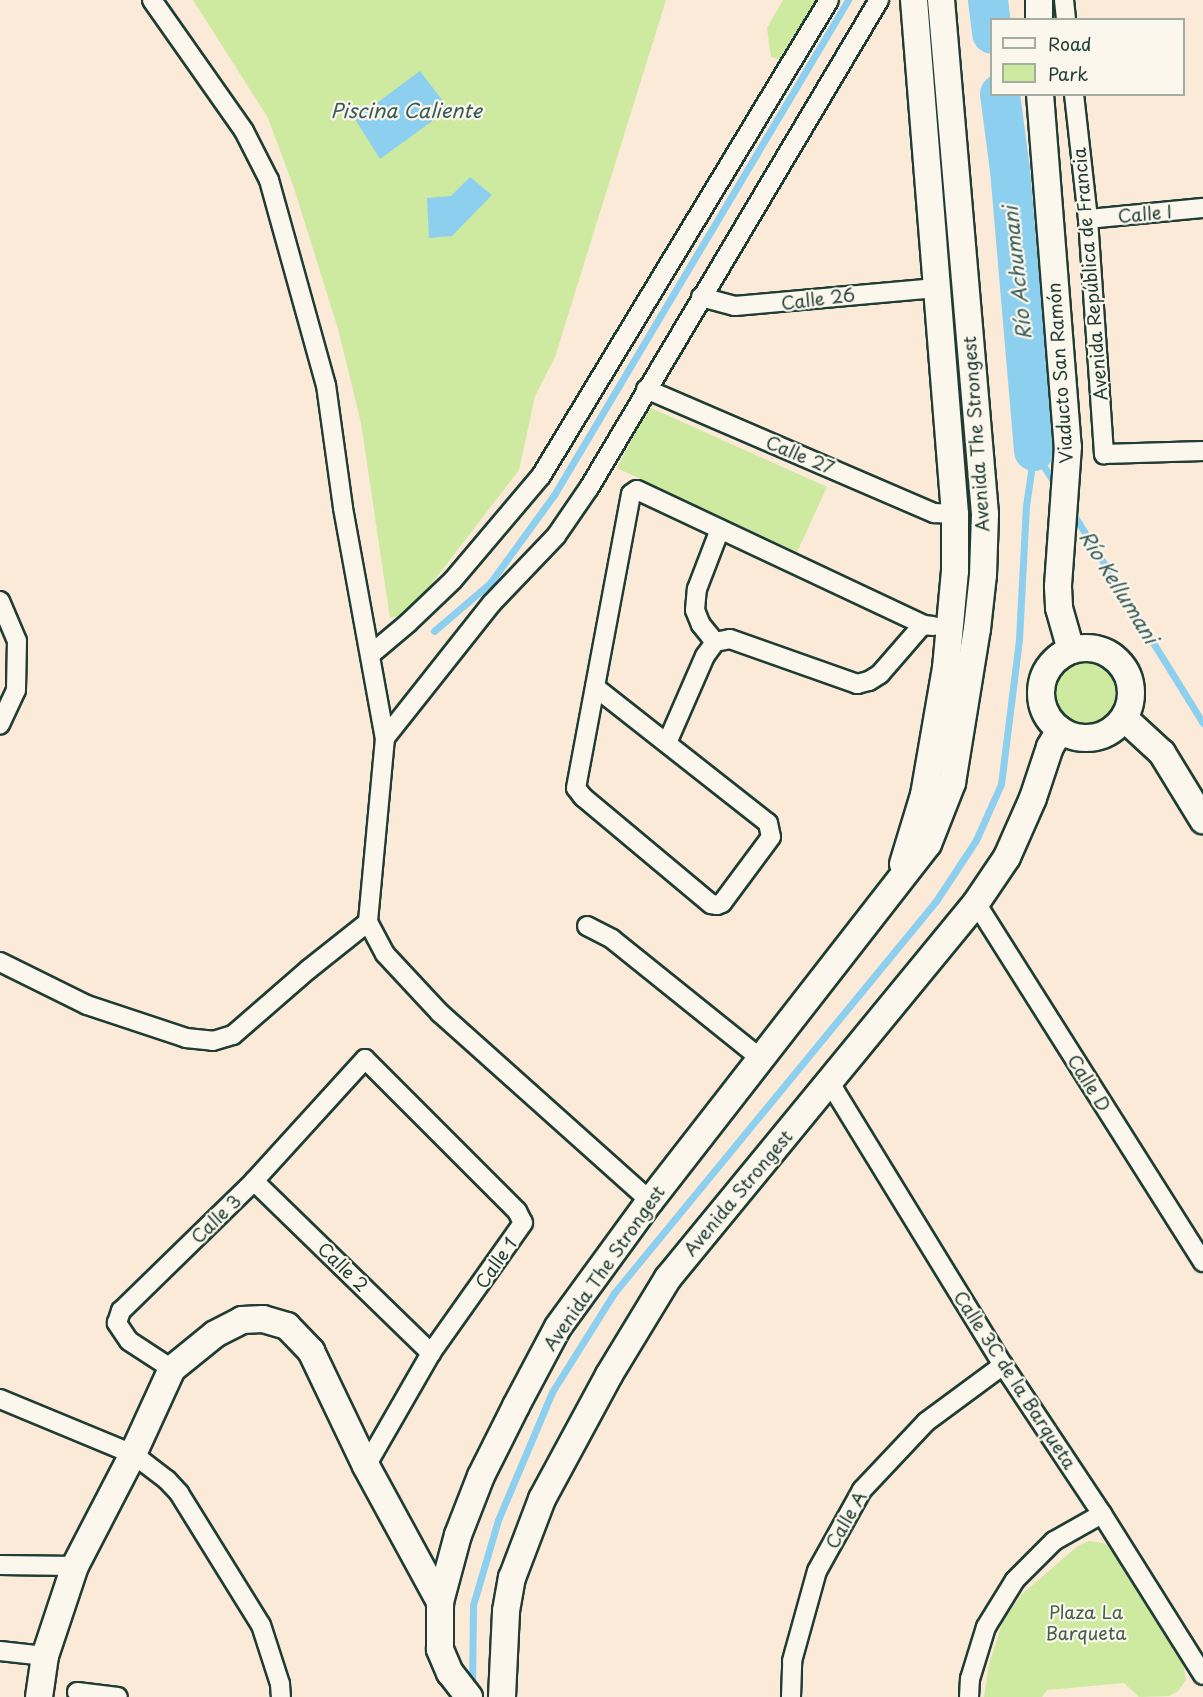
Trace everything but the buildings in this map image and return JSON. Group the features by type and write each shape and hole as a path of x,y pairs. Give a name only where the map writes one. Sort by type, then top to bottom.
{"street":[{"path":"152,0 244,131 272,189 326,385 343,508 385,738 369,922 384,954 440,1013 650,1201"},
{"path":"370,655 453,580 541,476 829,0"},
{"path":"385,738 492,603 556,536 589,488 879,0"},
{"name":"Avenida The Strongest","path":"894,886 914,834 924,795 946,668 955,514 914,0"},
{"name":"Avenida The Strongest","path":"465,1692 450,1673 440,1650 438,1626 440,1602 458,1535 477,1486 521,1396 558,1327 650,1201 928,844 952,783 978,629 985,514 941,0"},
{"path":"1039,0 1039,18"},
{"path":"1064,0 1066,18"},
{"name":"Viaducto San Ramón","path":"1040,96 1068,446 1058,587 1059,608 1071,650"},
{"name":"Avenida República de Francia","path":"1074,96 1088,219 1104,454 1203,451"},
{"name":"Calle I","path":"1088,219 1203,208"},
{"path":"936,288 964,286"},
{"name":"Calle 26","path":"701,297 735,306 936,288"},
{"name":"Calle 27","path":"646,389 934,513 955,514"},
{"path":"595,687 768,823 771,837 722,903 717,905 711,904 592,805 576,788 631,494 637,490 924,625 978,629"},
{"path":"955,514 985,514"},
{"path":"715,642 701,625 695,610 697,589 720,529"},
{"path":"0,601 17,641 16,690 0,724"},
{"path":"668,743 705,656 715,642 730,639 857,684 880,674 924,625"},
{"path":"1096,648 1110,654 1121,663 1128,675 1131,690 1130,704 1124,718 1111,730 1095,737 1071,736 1060,730 1049,720 1042,706 1040,691 1050,665 1071,650 1096,648"},
{"path":"1124,718 1162,753 1203,820"},
{"name":"Avenida Strongest","path":"502,1697 506,1611 512,1578 542,1499 609,1375 668,1278 976,903 1007,857 1033,798 1050,747 1060,730"},
{"name":"Calle D","path":"976,903 1203,1262"},
{"path":"0,962 87,1005 186,1038 213,1041 233,1035 309,969 369,922"},
{"path":"587,926 612,939 760,1058"},
{"name":"Calle 3","path":"172,1369 129,1341 117,1323 122,1311 254,1181 364,1059"},
{"name":"Calle 1","path":"364,1059 517,1211 524,1223 432,1353 366,1466"},
{"name":"Calle 3C de la Barqueta","path":"830,1083 1003,1365 1102,1514 1203,1675"},
{"name":"Calle 2","path":"254,1181 432,1353"},
{"path":"39,1697 45,1656 75,1566 133,1454 172,1369 215,1334 242,1320 263,1319 287,1326 311,1351 366,1466 440,1602"},
{"name":"Calle A","path":"791,1697 792,1661 817,1571 862,1490 926,1422 1003,1365"},
{"path":"0,1399 133,1454 155,1469 179,1493 261,1625 277,1675 281,1697"},
{"path":"969,1697 970,1679 986,1627 1015,1580 1054,1541 1102,1514"},
{"path":"0,1565 75,1566"},
{"path":"0,1651 45,1656"},
{"path":"77,1692 118,1697"}],"green space":[{"path":"193,0 666,0 555,357 535,396 519,470 409,613 390,618 361,423 338,329 294,188 268,118"},
{"path":"783,0 830,0 798,50 782,60 771,57 767,28"},
{"path":"649,407 827,487 797,552 617,468"},
{"path":"1081,658 1095,658 1107,663 1116,672 1121,691 1119,704 1112,715 1095,724 1081,724 1069,719 1060,710 1055,698 1055,684 1060,672 1069,663"},
{"name":"Plaza La Barqueta","path":"1089,1541 1103,1543 1115,1549 1183,1663 1186,1680 1178,1691 1169,1696 1139,1697 1124,1683 1047,1690 1042,1697 984,1697 989,1664 1003,1621 1022,1594 1078,1546"}],"water":[{"name":"Piscina Caliente","path":"420,71 449,109 380,159 355,119"},
{"path":"470,177 492,195 452,236 429,238 427,198 451,196"}],"waterway":[{"path":"434,631 490,583 554,495 848,0"},
{"name":"Río Achumani","path":"988,0 990,18"},
{"name":"Río Achumani","path":"1000,96 1010,170 1034,451"},
{"name":"Río Kellumani","path":"1034,451 1057,487"},
{"path":"472,1688 473,1605 498,1520 552,1392 614,1293 936,901 976,840 1001,784 1019,639 1026,506 1034,451"},
{"name":"Río Kellumani","path":"1072,512 1203,723"}]}
